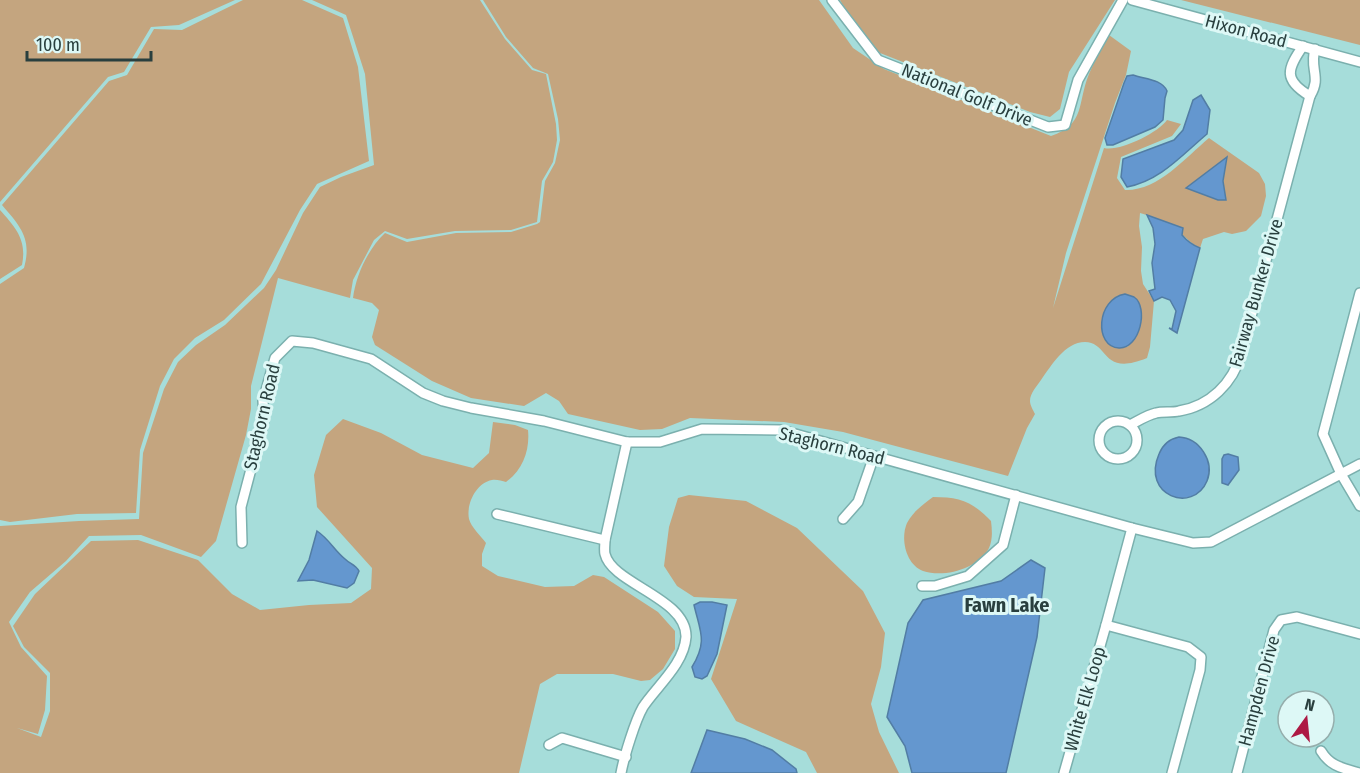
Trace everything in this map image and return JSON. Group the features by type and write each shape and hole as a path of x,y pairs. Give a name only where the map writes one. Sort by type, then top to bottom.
{"street":[{"name":"National Golf Drive","path":"832,0 878,60 1048,127 1065,125 1078,80 1123,0"},
{"name":"Hixon Road","path":"1132,0 1360,62"},
{"path":"1303,46 1292,62 1290,75 1295,86 1310,96"},
{"name":"Fairway Bunker Drive","path":"1130,425 1137,442 1132,453 1121,458 1108,456 1099,440 1107,424 1119,421 1130,425 1157,413 1179,411 1203,403 1215,395 1233,374 1241,354 1310,96 1315,88 1316,81 1311,60 1314,49"},
{"path":"1360,293 1323,434 1341,474 1360,506"},
{"name":"Staghorn Road","path":"242,543 241,507 264,420 263,401 275,358 292,341 313,343 371,359 423,393 443,402 544,421 627,442 660,442 702,429 781,430 1193,543 1204,544 1360,464"},
{"path":"621,773 638,716 683,650 686,635 679,617 667,604 615,570 605,555 605,540 627,442"},
{"path":"843,519 858,501 874,456"},
{"path":"922,586 935,586 968,576 1003,545 1016,495"},
{"path":"497,514 605,540"},
{"name":"White Elk Loop","path":"1064,773 1132,528"},
{"name":"Hampden Drive","path":"1237,773 1274,630 1281,620 1297,617 1360,634"},
{"name":"White Elk Loop","path":"1106,625 1188,647 1201,657 1200,670 1172,773"},
{"path":"549,745 562,738 626,758"},
{"path":"1321,751 1326,761 1359,773"}],"shaded area":[{"path":"0,0 235,0 179,25 151,27 124,72 108,77 0,202"},
{"path":"243,0 302,0 343,18 358,67 369,161 317,184 300,210 261,284 224,320 195,338 174,359 160,386 140,450 136,513 77,514 10,522 0,520 0,284 24,268 27,249 23,234 2,205 109,81 127,75 154,29 182,30"},
{"path":"312,0 480,0 505,39 532,70 546,74 557,140 553,162 542,181 537,222 511,230 455,231 407,239 385,231 374,240 353,280 350,298 278,278 251,386 251,409 246,435 216,541 201,557 141,535 89,536 66,561 30,592 9,622 21,647 47,676 45,710 38,734 17,728 41,737 50,711 50,673 24,647 13,626 35,594 91,541 138,540 198,560 232,594 260,610 351,603 371,589 372,568 317,507 314,475 326,435 343,419 381,433 422,455 473,468 489,453 493,422 515,425 528,430 528,445 517,472 506,482 492,480 486,482 473,495 468,513 470,522 486,543 482,554 482,566 498,576 545,587 574,586 593,575 604,577 658,612 675,631 675,649 663,669 650,680 641,681 613,674 557,674 540,684 519,773 0,773 0,526 139,519 143,453 164,389 178,362 196,345 225,325 264,288 276,270 303,213 320,187 374,165 365,74 346,15"},
{"path":"483,0 819,0 853,48 884,69 1051,136 1062,131 1075,119 1089,74 1109,35 1131,51 1126,75 1066,253 1053,308 1104,148 1119,147 1138,140 1167,120 1181,124 1172,136 1121,157 1117,178 1125,190 1137,189 1160,179 1181,164 1209,138 1259,173 1265,184 1266,196 1261,216 1246,231 1232,234 1224,232 1203,239 1200,248 1166,224 1140,213 1143,284 1154,301 1147,358 1121,364 1113,361 1093,343 1085,342 1065,350 1031,395 1030,403 1035,414 1008,476 843,432 784,422 690,418 662,429 640,430 568,414 559,401 546,393 524,406 471,398 432,381 375,345 372,337 379,310 372,303 353,298 364,263 373,247 385,233 407,242 456,233 511,232 540,222 545,181 555,163 560,140 558,119 548,74 533,68 506,37","holes":["1224,175 1225,200 1218,200 1187,188","1134,298 1142,316 1139,330 1127,347"]},
{"path":"840,0 1115,0 1069,72 1060,109 1050,117 1030,112 880,53 856,29"},
{"path":"1181,0 1360,0 1360,45"},
{"path":"0,210 19,235 23,256 22,265 0,279"},
{"path":"689,495 746,501 797,528 863,591 885,633 881,667 871,704 879,732 899,773 817,773 806,752 736,721 711,679 737,599 694,597 677,586 664,566 669,527 678,498"},
{"path":"933,497 958,499 978,509 991,521 992,538 989,548 977,561 960,570 941,573 923,571 912,563 906,551 904,536 907,523 918,509"}],"water":[{"path":"1133,75 1157,82 1165,87 1167,91 1163,120 1155,127 1113,145 1107,145 1105,138 1124,83 1127,76"},
{"path":"1201,95 1210,110 1207,134 1160,173 1139,184 1127,187 1121,177 1123,159 1174,140 1183,130 1193,100"},
{"path":"1227,157 1223,181 1226,200 1218,200 1186,188"},
{"path":"1147,215 1183,228 1182,235 1190,243 1200,248 1177,333 1169,328 1172,329 1176,311 1170,300 1162,297 1154,301 1149,291 1155,289 1152,263 1155,244 1153,228"},
{"path":"1125,294 1134,297 1139,302 1140,327 1132,342 1126,347 1119,348 1111,346 1105,340 1102,322 1108,304"},
{"path":"1179,437 1193,441 1199,446 1209,466 1207,481 1200,491 1191,497 1171,496 1157,481 1155,469 1162,447"},
{"path":"1228,454 1238,457 1239,470 1228,485 1222,483 1222,459"},
{"path":"317,531 359,571 354,583 347,588 313,580 298,581 309,560"},
{"path":"1031,560 1045,568 1037,637 1006,773 912,773 905,746 887,717 908,623 923,600 1001,581"},
{"path":"700,602 727,605 717,654 707,676 702,679 695,677 692,667 701,643 694,605"},
{"path":"707,730 745,739 772,750 796,769 797,773 691,773"}],"district":[{"name":"Fawn Lake","path":"1007,605"}]}
